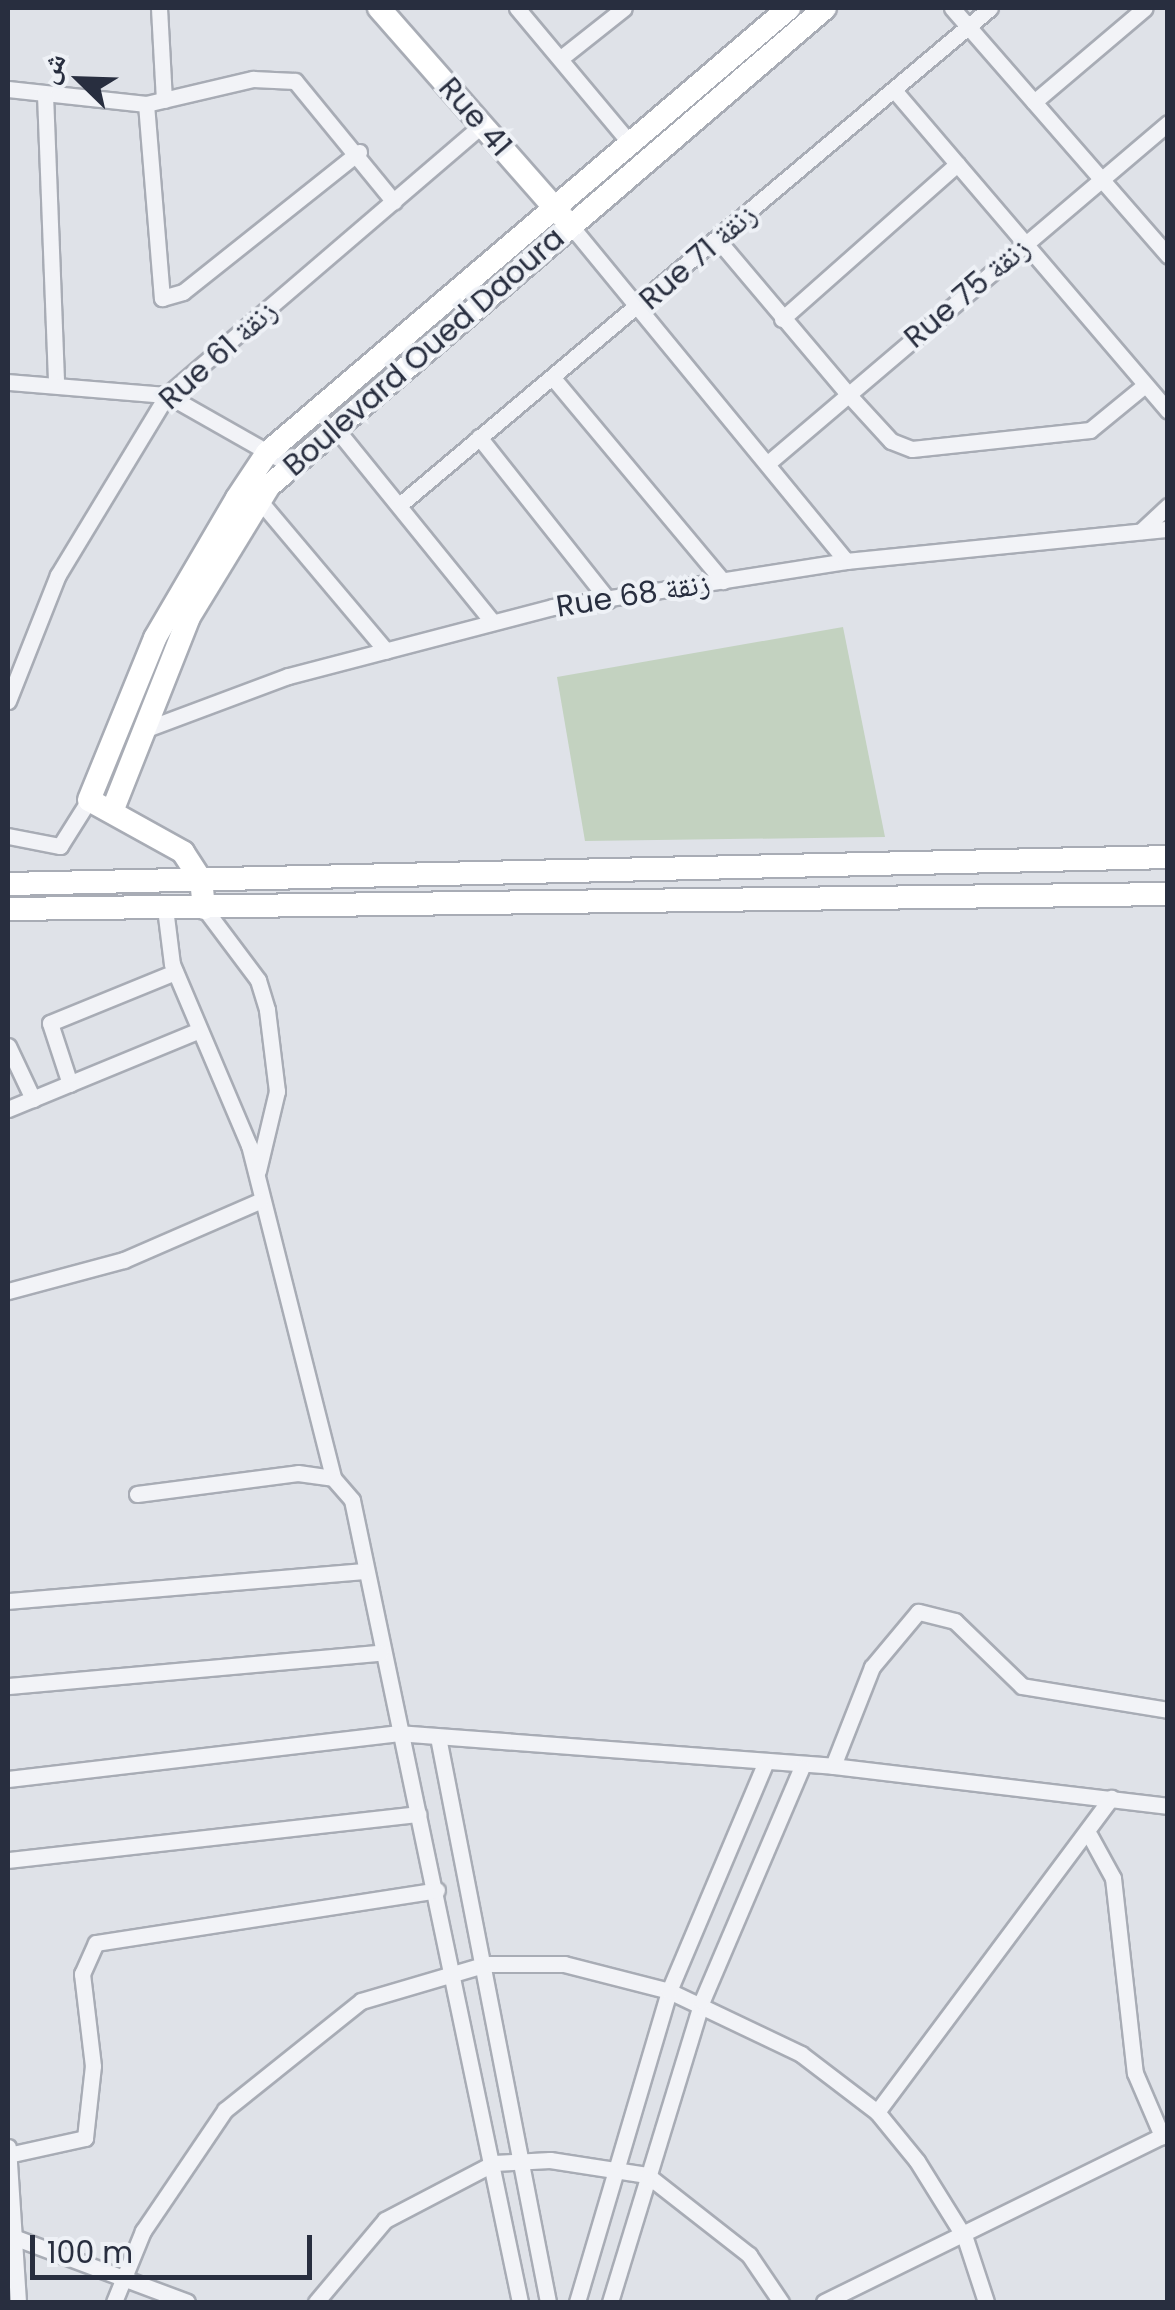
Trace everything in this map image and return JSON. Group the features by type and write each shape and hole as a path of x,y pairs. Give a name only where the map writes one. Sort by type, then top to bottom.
{"street":[{"path":"160,8 164,100"},
{"name":"Rue 41","path":"379,8 571,226"},
{"path":"517,8 630,143"},
{"path":"561,58 624,8"},
{"name":"Boulevard Oued Daoura","path":"89,800 114,731 180,592 267,453 788,8"},
{"name":"Boulevard Oued Daoura","path":"114,809 189,618 259,500 290,465 825,8"},
{"path":"952,8 1168,256"},
{"name":"Rue 71 زنقة","path":"402,502 636,311 990,8"},
{"path":"1034,102 1145,8"},
{"path":"8,89 146,104 253,79 295,82 359,152 394,202"},
{"path":"894,90 1168,411"},
{"path":"46,94 56,380"},
{"path":"146,104 162,298 183,292 359,152"},
{"name":"Rue 75 زنقة","path":"768,464 846,393 1168,122"},
{"name":"Rue 61 زنقة","path":"8,696 58,575 167,395 482,125"},
{"path":"782,319 957,164"},
{"path":"571,226 636,311 846,561"},
{"path":"717,239 891,441 934,449 1090,430 1145,385"},
{"path":"553,378 723,581"},
{"path":"8,382 56,380 167,395 290,465"},
{"path":"333,425 402,502 492,620"},
{"path":"479,437 608,600"},
{"path":"259,500 386,651"},
{"path":"1141,531 1168,506"},
{"name":"Rue 68 زنقة","path":"114,731 142,731 288,676 492,620 846,561 1168,528"},
{"path":"8,836 60,846 89,800 114,809 184,852 202,880 204,908 258,980 268,1010 277,1091 257,1174"},
{"path":"8,884 1168,856"},
{"path":"8,908 1168,894"},
{"path":"164,908 175,972 257,1174 260,1201 333,1478 352,1500 397,1733 456,1966 520,2302"},
{"path":"70,1084 50,1024 175,972"},
{"path":"8,1109 197,1031"},
{"path":"8,1046 32,1099"},
{"path":"8,1292 124,1260 260,1201"},
{"path":"137,1494 298,1472 333,1478"},
{"path":"8,1600 366,1572"},
{"path":"833,1766 872,1667 918,1612 955,1621 1022,1686 1168,1710"},
{"path":"8,1686 381,1652"},
{"path":"8,1779 397,1733 764,1766 833,1766 1168,1806"},
{"path":"438,1737 487,1964 548,2302"},
{"path":"577,2302 668,1991 764,1766"},
{"path":"610,2302 702,2002 802,1768"},
{"path":"877,2112 1090,1836 1111,1798"},
{"path":"8,1860 418,1814"},
{"path":"824,2302 966,2238 1165,2134 1135,2073 1113,1878 1090,1836"},
{"path":"8,2155 85,2138 93,2066 82,1974 96,1944 438,1890"},
{"path":"114,2302 143,2230 225,2110 361,2000 456,1966 487,1964 564,1964 668,1991 702,2002 802,2054 877,2112 966,2238 986,2302"},
{"path":"8,2147 18,2302"},
{"path":"316,2302 385,2220 494,2163 524,2160 614,2168 647,2176 748,2255 781,2302"},
{"path":"11,2237 186,2302"}],"green space":[{"path":"843,627 885,837 585,841 557,677"}]}
